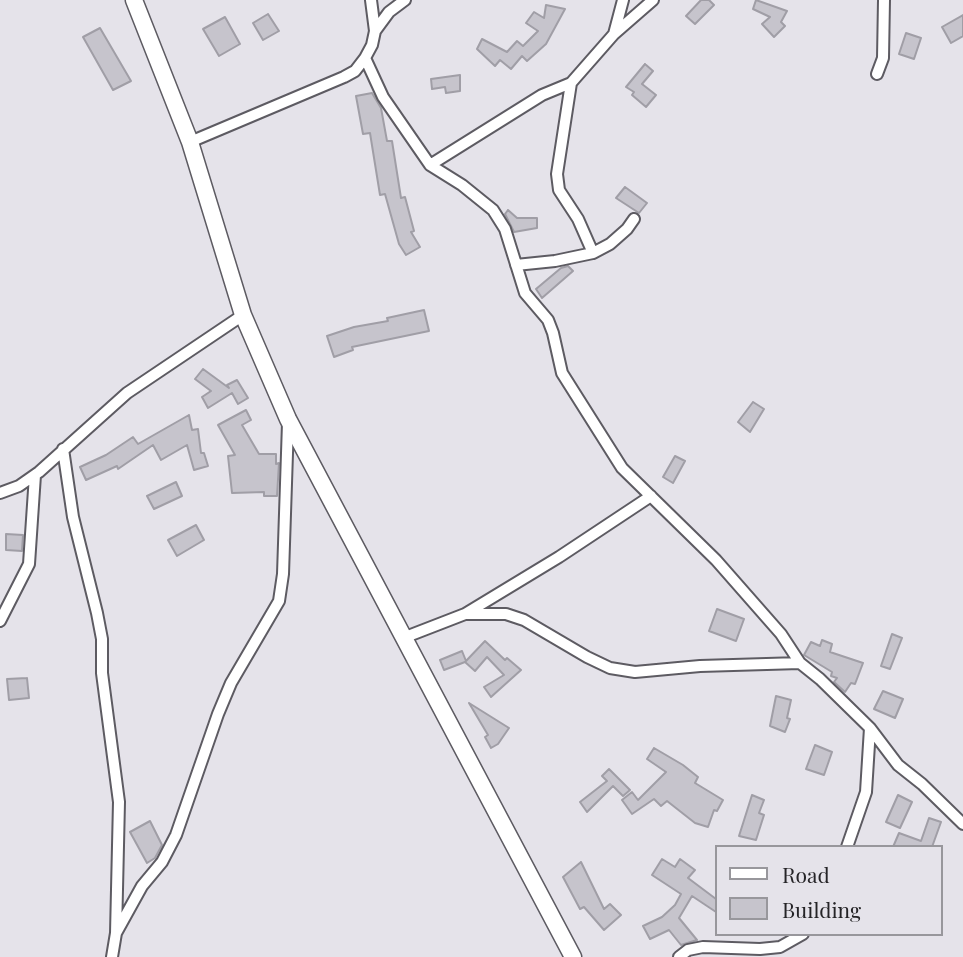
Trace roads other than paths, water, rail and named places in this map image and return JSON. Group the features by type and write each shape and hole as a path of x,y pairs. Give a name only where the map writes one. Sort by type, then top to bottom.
{"main road":[{"path":"134,0 190,142 243,315 288,419 573,957"}],"street":[{"path":"190,142 355,71 365,58 375,31 371,0"},
{"path":"375,31 389,12 405,0"},
{"path":"614,34 623,0"},
{"path":"430,164 542,95 571,83 614,34 653,0"},
{"path":"877,74 883,58 884,0"},
{"path":"365,58 383,97 430,164 493,209 505,229 525,293 548,320 562,373 622,468 716,560 781,634 800,663 870,728 898,765 963,824"},
{"path":"571,83 557,174 559,190 578,219 593,253"},
{"path":"516,265 593,253 610,244 634,219"},
{"path":"0,493 19,486 35,475 127,393 243,315"},
{"path":"116,933 142,886 162,862 176,835 231,683 279,601 283,574 288,419"},
{"path":"63,449 73,517 102,639 102,673 120,802 116,933 112,957"},
{"path":"0,621 29,564 35,475"},
{"path":"403,638 465,614 559,557 651,496"},
{"path":"465,614 506,614 524,620 575,651 610,668 635,672 700,666 800,663"},
{"path":"848,845 866,792 870,728"},
{"path":"679,957 688,950 703,947 780,947 799,936"}]}
